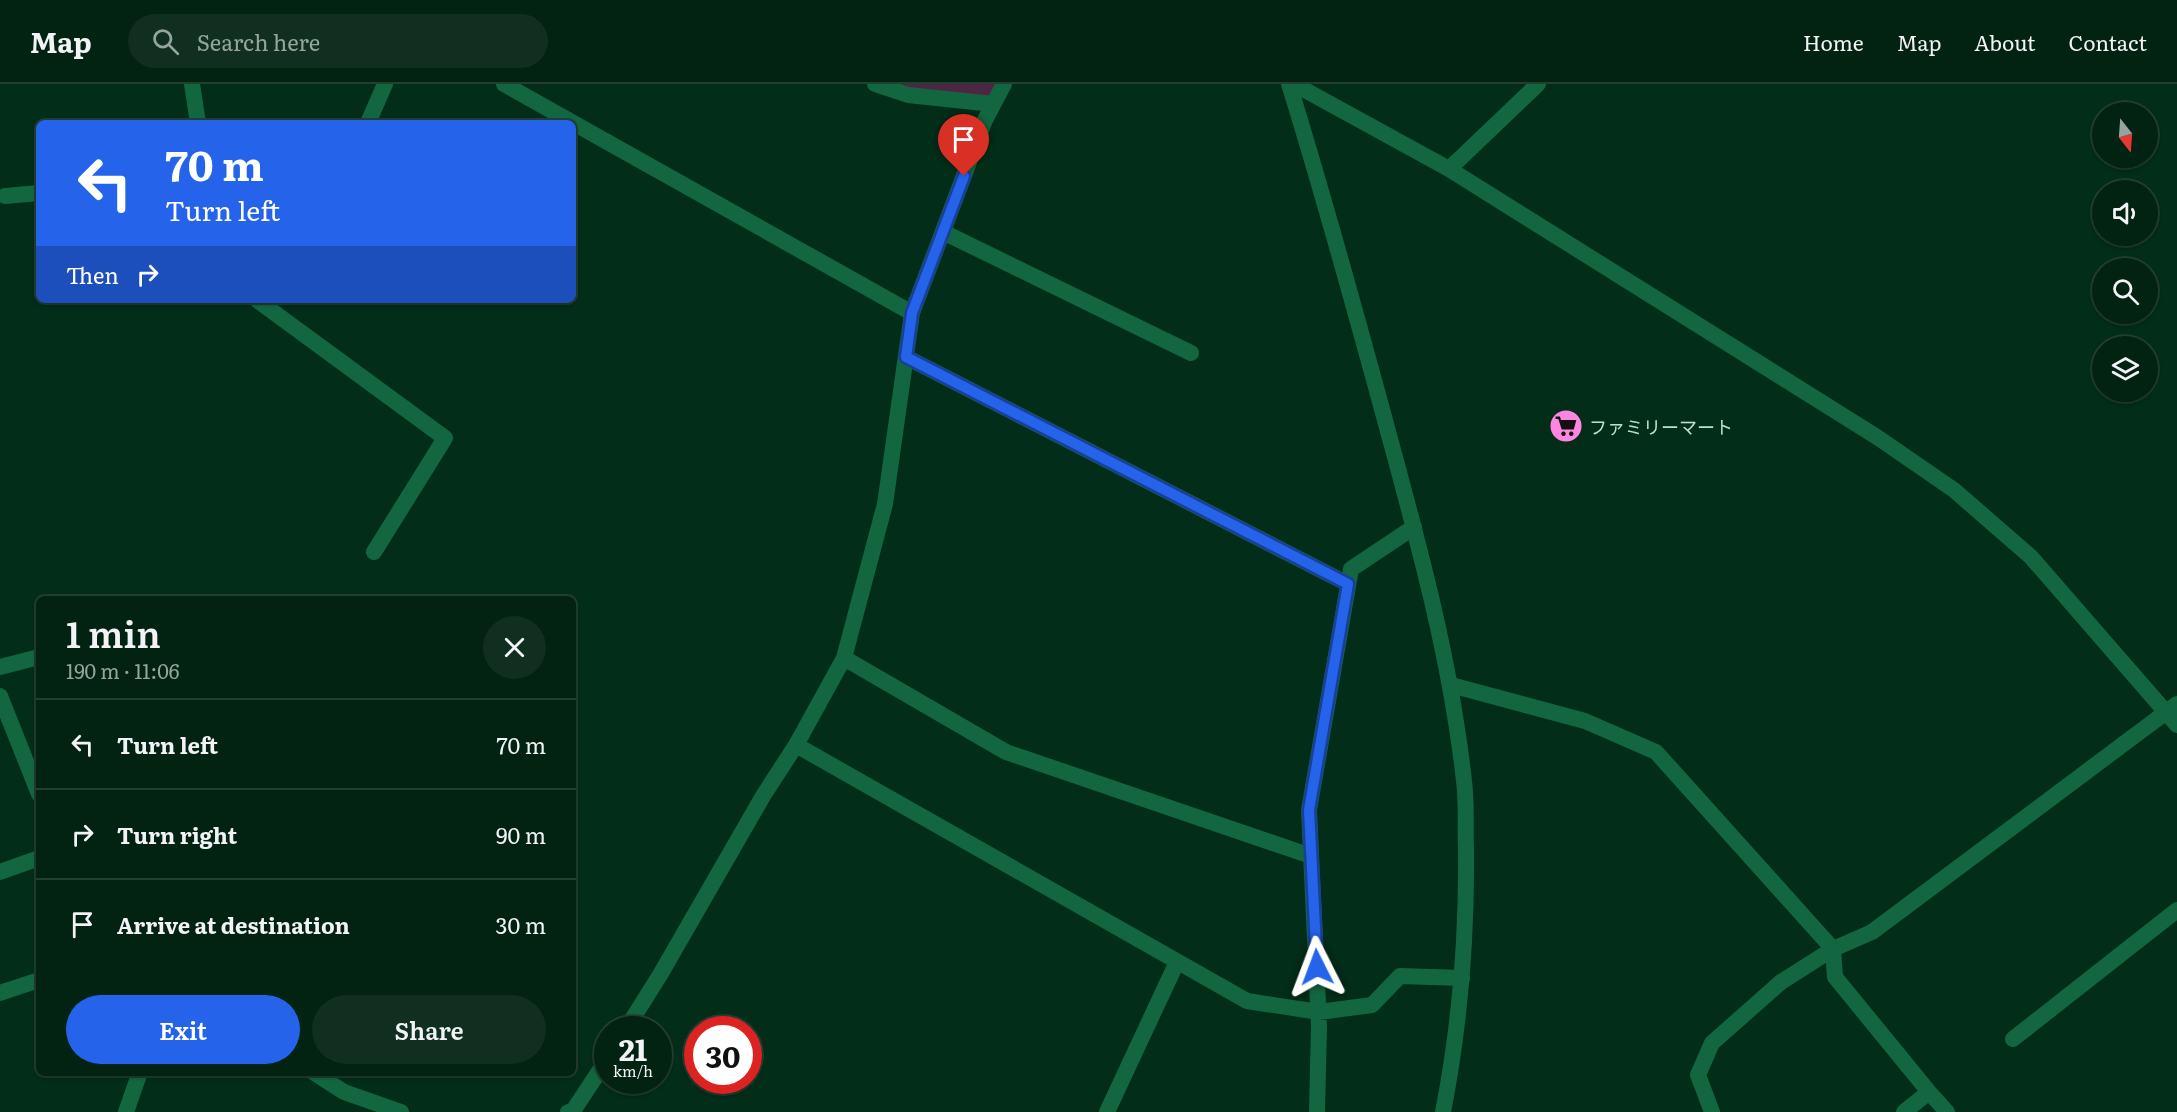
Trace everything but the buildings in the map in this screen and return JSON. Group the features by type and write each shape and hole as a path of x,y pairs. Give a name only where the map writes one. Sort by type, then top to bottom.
{"street":[{"path":"192,84 198,120"},
{"path":"369,120 385,84"},
{"path":"504,84 568,120"},
{"path":"875,84 908,95 993,104"},
{"path":"634,1016 796,746 844,658 885,504 912,313 993,104 1004,84"},
{"path":"1291,84 1449,169 1877,437 1954,490 2031,557 2174,713 1872,932 1833,949 1781,982 1712,1043 1698,1075 1712,1112"},
{"path":"1291,84 1414,527 1451,685 1465,783 1466,877 1462,978 1454,1058 1443,1112"},
{"path":"1449,169 1538,84"},
{"path":"576,124 912,313"},
{"path":"5,196 36,193"},
{"path":"943,232 1191,353"},
{"path":"268,303 445,438 374,552"},
{"path":"906,357 1348,584"},
{"path":"1317,1112 1319,1012 1309,810 1351,569 1414,527"},
{"path":"0,667 36,658"},
{"path":"844,658 1006,752 1311,856"},
{"path":"1451,685 1585,721 1656,752 1833,949 1834,977 1947,1112"},
{"path":"0,696 36,786"},
{"path":"796,746 1247,1001 1319,1012 1372,1005 1400,976 1462,978"},
{"path":"0,872 36,859"},
{"path":"2013,1039 2177,909"},
{"path":"1107,1112 1177,962"},
{"path":"0,993 36,981"},
{"path":"126,1112 139,1076"},
{"path":"320,1076 344,1092 401,1112"},
{"path":"572,1112 594,1079"},
{"path":"1904,1112 1929,1092"}],"shaded area":[{"path":"875,84 1004,84 993,104"}],"place":[{"name":"ファミリーマート","path":"1566,426"}],"route":[{"path":"964,176 912,313 906,357 1348,584 1309,810 1317,967"}]}
